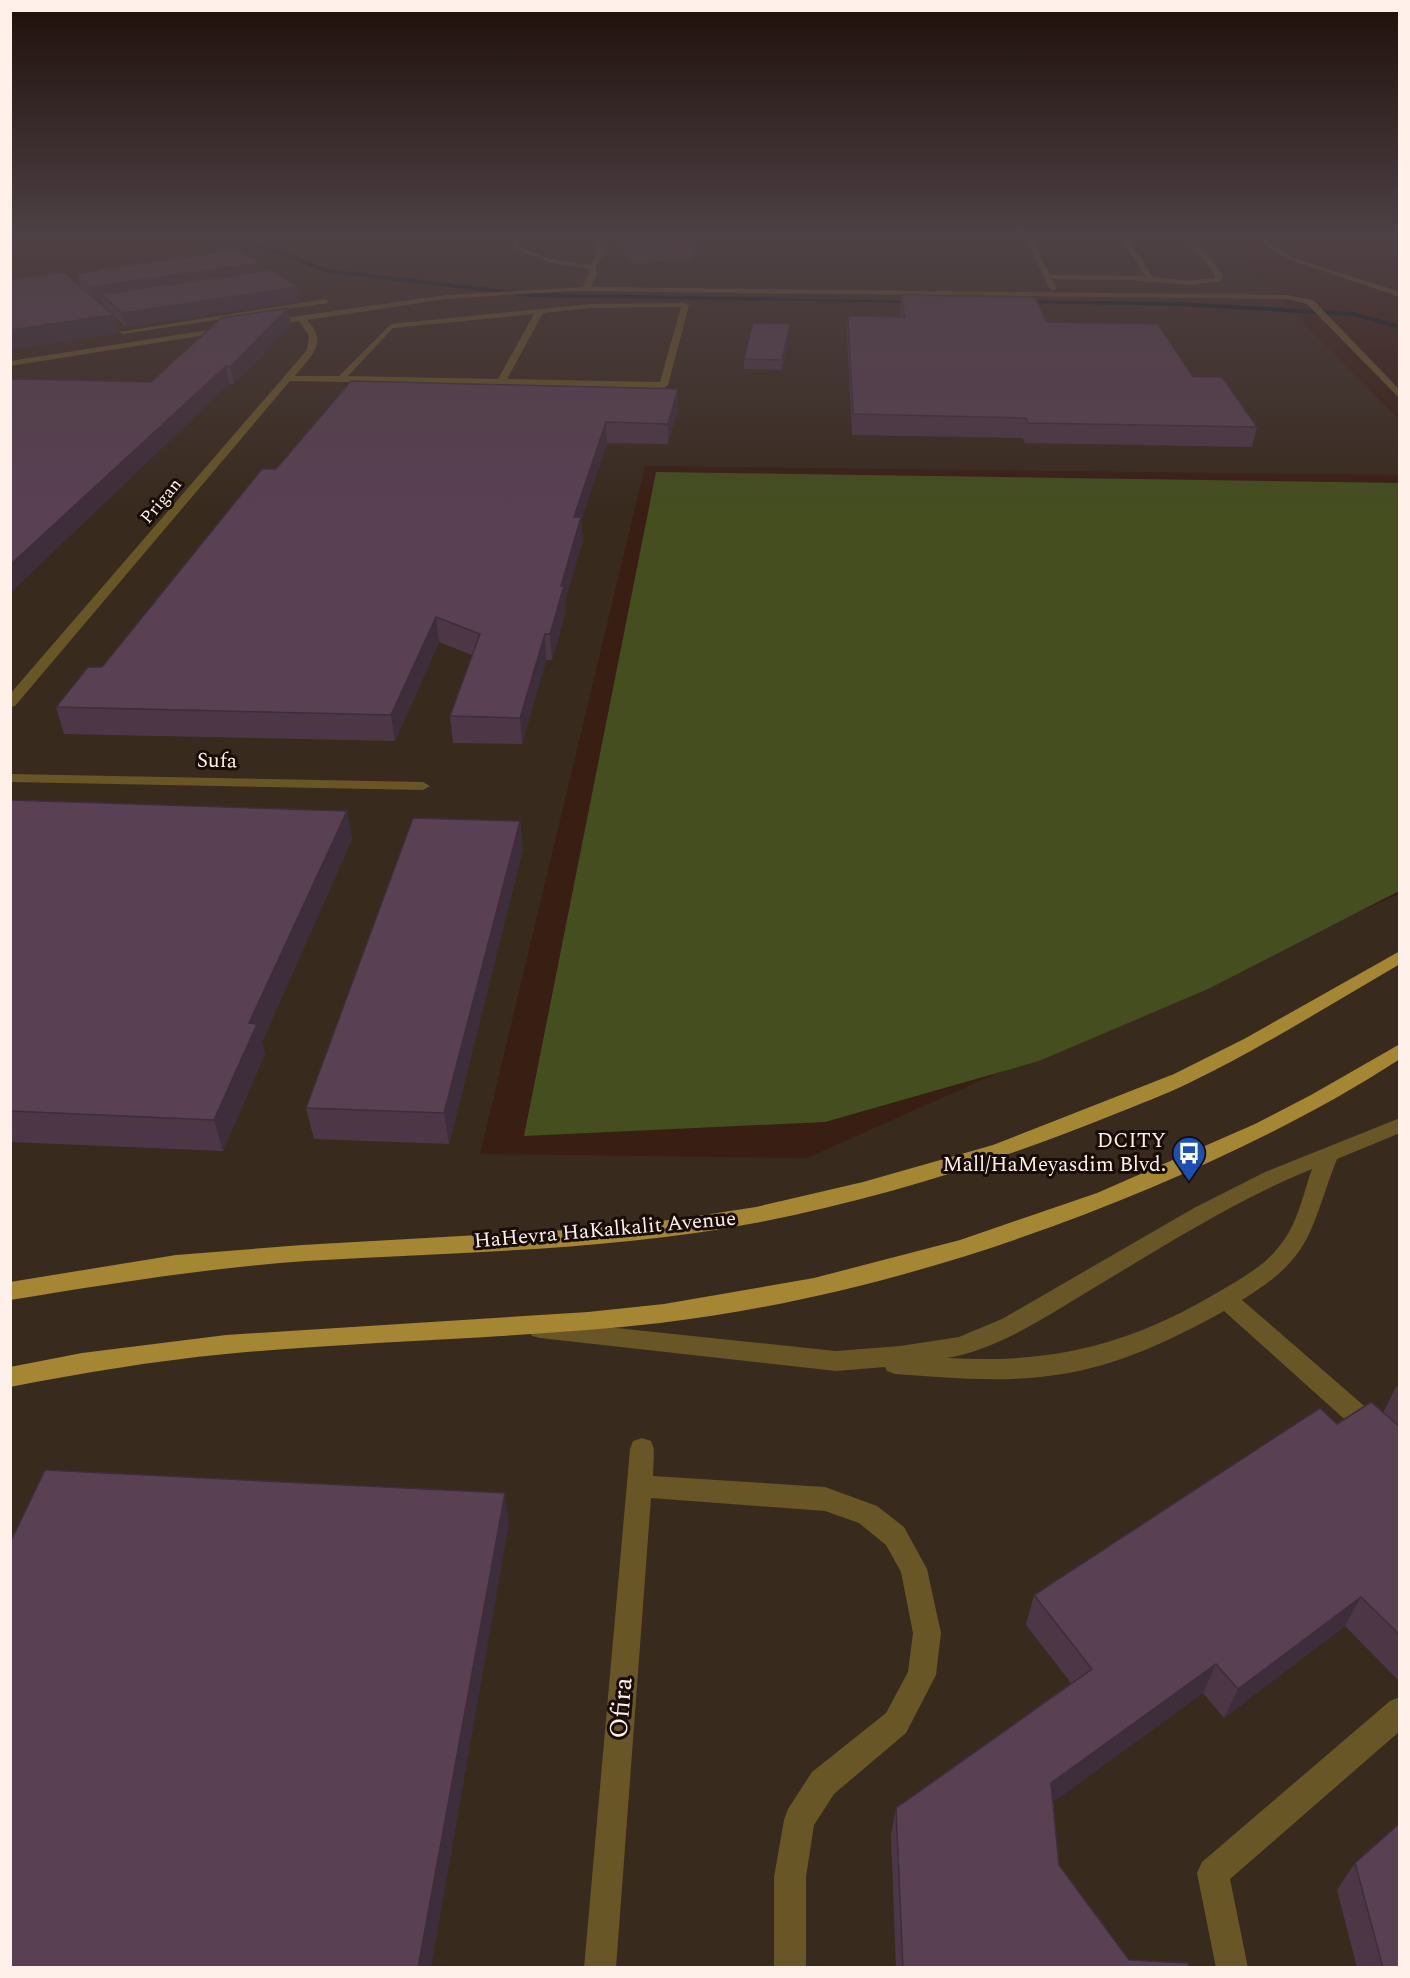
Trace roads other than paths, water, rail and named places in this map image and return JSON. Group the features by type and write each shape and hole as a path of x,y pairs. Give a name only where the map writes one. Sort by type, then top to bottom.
{"main road":[{"name":"HaHevra HaKalkalit Avenue","path":"10,1291 176,1264 302,1253 585,1237 678,1227 767,1213 862,1190 999,1151 1110,1108 1181,1078 1251,1043 1400,956"},
{"path":"10,1377 162,1351 289,1340 591,1321 786,1295 906,1264 1055,1219 1251,1136 1326,1096 1400,1050"}],"street":[{"path":"118,327 137,344"},
{"path":"123,332 154,327"},
{"path":"10,364 240,327"},
{"name":"Prigan","path":"10,703 311,351 315,339 310,327"},
{"path":"341,379 390,327"},
{"path":"501,382 531,327"},
{"path":"287,378 664,386 679,327"},
{"path":"1334,327 1400,396"},
{"name":"Sufa","path":"10,778 423,786"},
{"path":"836,1360 900,1356 961,1346 1010,1326 1272,1177 1400,1125"},
{"path":"512,1326 836,1360 1006,1370 1060,1365 1121,1348 1188,1320 1257,1279 1289,1251 1302,1226 1328,1155"},
{"path":"1225,1299 1400,1453"},
{"name":"Ofira","path":"600,1968 642,1449"},
{"path":"639,1486 825,1499 868,1514 895,1536 914,1569 927,1633 922,1675 896,1723 823,1783 799,1820 790,1877 790,1968"},
{"path":"1232,1968 1213,1872 1400,1711"}],"place":[{"name":"DCITY Mall/HaMeyasdim Blvd.","path":"1189,1182"}]}
